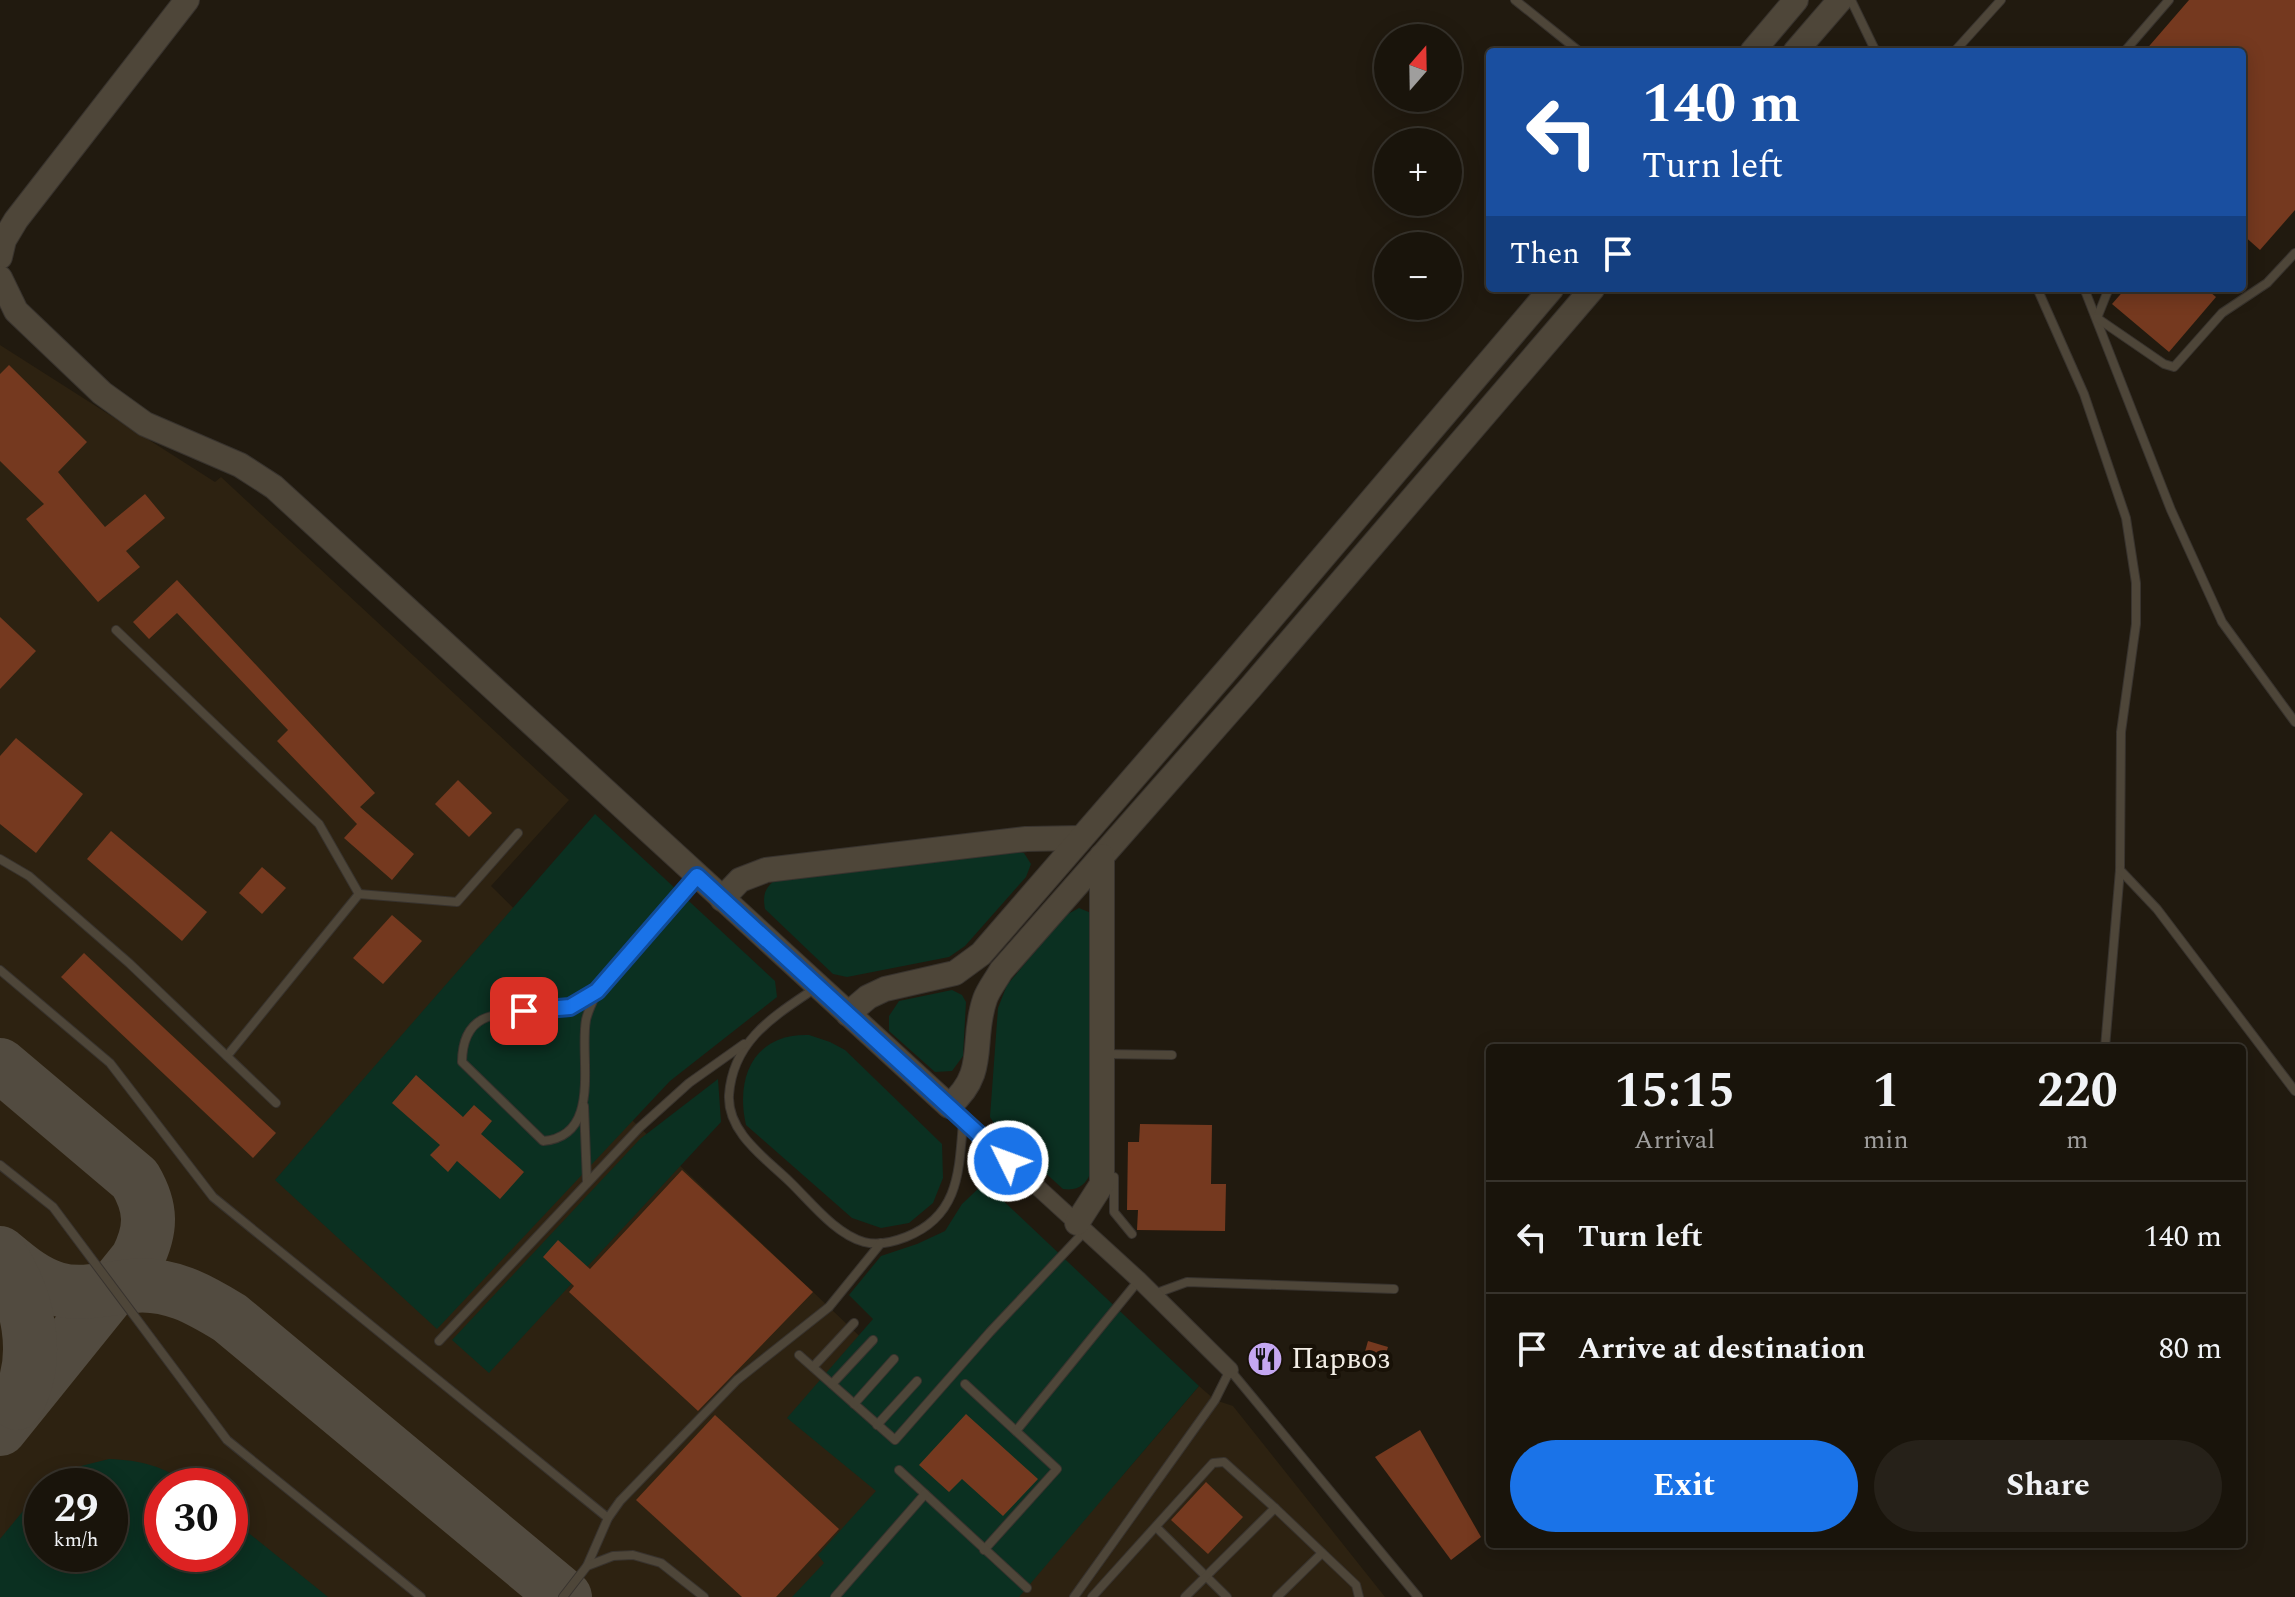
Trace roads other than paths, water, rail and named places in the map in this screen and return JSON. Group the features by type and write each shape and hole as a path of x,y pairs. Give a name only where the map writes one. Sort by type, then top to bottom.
{"street":[{"path":"0,257 4,240 16,220 187,0"},
{"path":"1755,48 1796,0"},
{"path":"1798,48 1840,0"},
{"path":"2,292 16,311 102,393 145,424 240,465 274,487 1139,1280 1230,1370"},
{"path":"848,1014 868,997 885,989 955,973 981,954 1549,292"},
{"path":"956,1113 976,1070 985,999 1001,971 1590,292"},
{"path":"722,899 740,880 766,870 1026,839 1080,838"},
{"path":"1081,1227 1102,1184 1102,856"}],"lane":[{"path":"1515,0 1575,48"},
{"path":"1851,0 1874,48"},
{"path":"1958,48 2001,0"},
{"path":"2127,48 2169,0"},
{"path":"2097,318 2164,364 2174,367 2182,362 2222,313 2267,283 2295,253"},
{"path":"2039,292 2084,394 2126,518 2132,547 2136,624 2121,732 2120,870 2105,1044"},
{"path":"2086,292 2171,510 2222,622 2295,722"},
{"path":"2097,318 2107,292"},
{"path":"116,630 319,824 359,894"},
{"path":"359,894 457,902 518,833"},
{"path":"0,859 29,876 129,963 276,1103"},
{"path":"2120,870 2157,909 2295,1091"},
{"path":"584,1106 572,1126 554,1140 543,1141 462,1062 462,1042 476,1023 501,1013 570,1007 597,991 697,876"},
{"path":"227,1056 359,894"},
{"path":"0,970 110,1063 213,1197 608,1518"},
{"path":"439,1341 639,1128 689,1083 818,987"},
{"path":"587,1182 584,1106 586,1020 597,991"},
{"path":"744,1044 729,1095 732,1117 747,1141 839,1228 864,1242 881,1243 924,1230 941,1216 954,1191 960,1161 956,1113"},
{"path":"1102,1054 1172,1055"},
{"path":"1114,1164 1114,1212 1132,1234"},
{"path":"0,1165 53,1207 227,1440 421,1597"},
{"path":"799,1355 895,1440 1081,1227"},
{"path":"563,1597 587,1566 608,1518 620,1501 737,1380 829,1307 881,1243"},
{"path":"1016,1431 1139,1280"},
{"path":"1154,1294 1187,1282 1394,1289"},
{"path":"813,1367 854,1323"},
{"path":"832,1384 873,1340"},
{"path":"854,1404 894,1359"},
{"path":"1074,1597 1215,1400 1230,1370 1418,1597"},
{"path":"877,1425 917,1381"},
{"path":"965,1384 1057,1469 984,1550"},
{"path":"1092,1597 1213,1463 1224,1462 1356,1585 1359,1597"},
{"path":"899,1470 1027,1588"},
{"path":"835,1597 925,1494"},
{"path":"1185,1597 1275,1508"},
{"path":"1156,1527 1227,1597"},
{"path":"1277,1597 1322,1553"},
{"path":"587,1566 613,1556 633,1555 661,1563 704,1597"}],"place":[{"name":"Парвоз","path":"1265,1359"}]}
